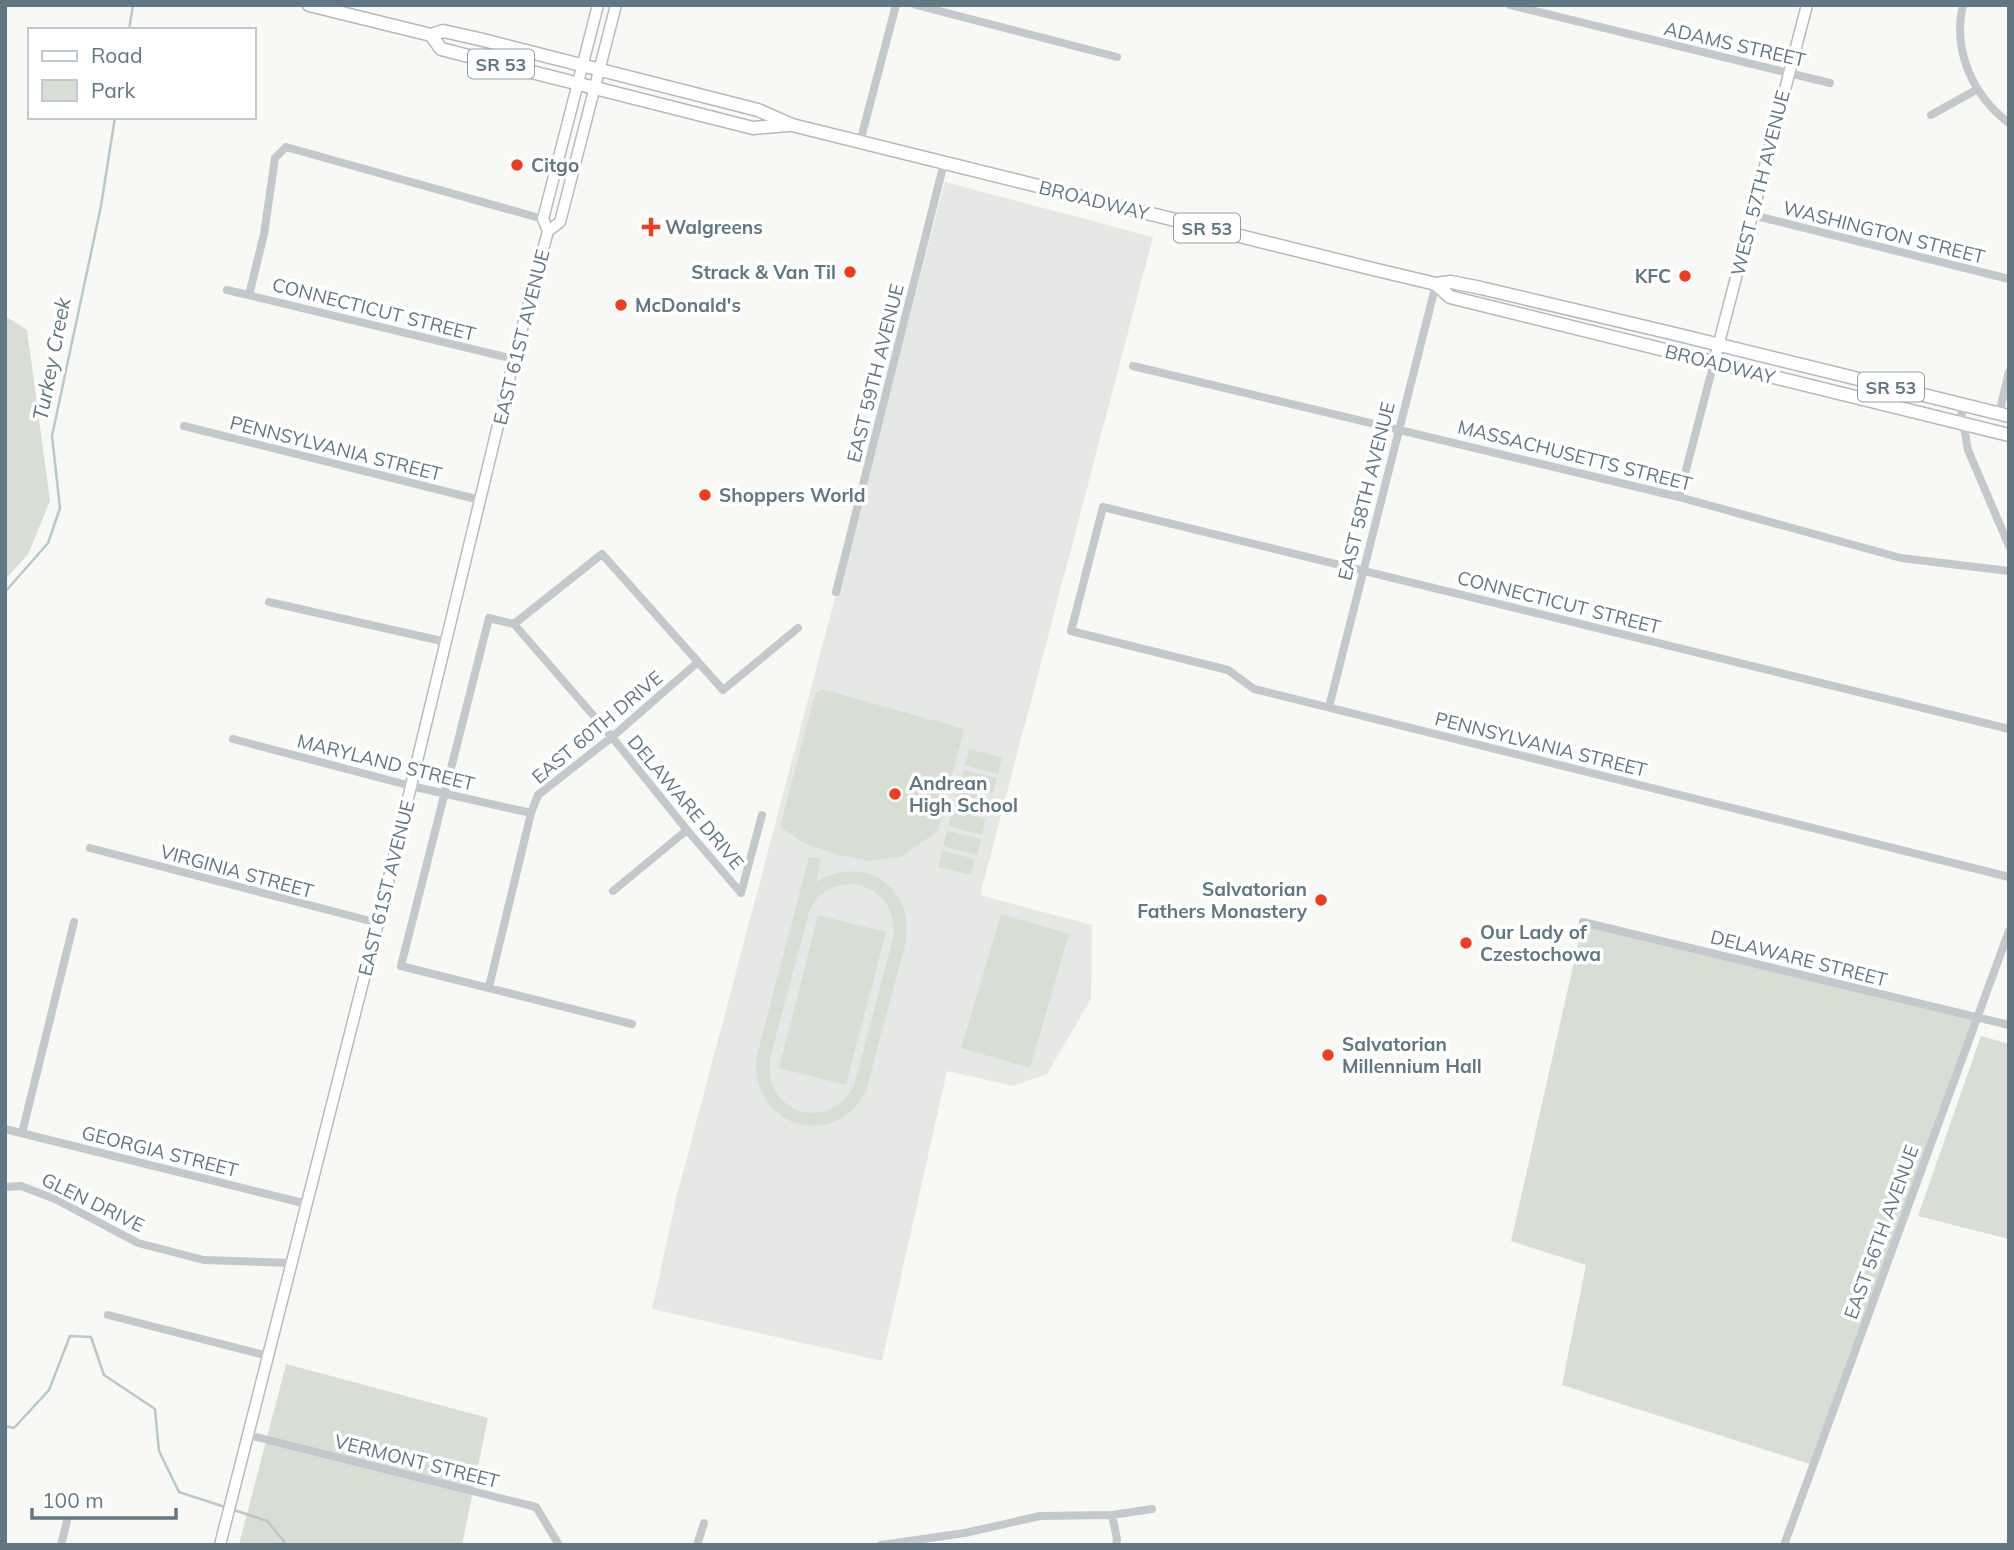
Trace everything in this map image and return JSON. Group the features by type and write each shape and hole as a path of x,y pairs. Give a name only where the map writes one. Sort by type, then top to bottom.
{"main road":[{"name":"BROADWAY","path":"310,5 431,35 443,31 583,65 758,110 792,125 1436,284 1451,282 2004,415"},
{"path":"543,219 598,5"},
{"name":"EAST 61ST AVENUE","path":"548,230 560,222 616,5"},
{"name":"WEST 57TH AVENUE","path":"1714,362 1807,5"},
{"name":"BROADWAY","path":"431,35 441,49 753,128 792,125"},
{"name":"EAST 61ST AVENUE","path":"220,1545 378,923 514,359 548,230 543,219"},
{"name":"BROADWAY","path":"1436,284 1450,297 2009,435"}],"street":[{"path":"860,142 896,5"},
{"path":"916,5 1117,57"},
{"name":"ADAMS STREET","path":"1510,5 1830,83"},
{"path":"1963,5 1958,24 1964,60 1976,90 2009,123"},
{"path":"1931,115 1976,90"},
{"path":"249,295 264,234 275,158 286,147 543,219"},
{"name":"EAST 59TH AVENUE","path":"836,592 944,163"},
{"name":"WASHINGTON STREET","path":"1752,215 2009,279"},
{"name":"EAST 58TH AVENUE","path":"1329,707 1436,284"},
{"name":"CONNECTICUT STREET","path":"227,290 514,359"},
{"path":"1679,497 1714,362"},
{"name":"MASSACHUSETTS STREET","path":"1133,366 1679,497 1901,558 2009,572"},
{"path":"2004,415 2009,372"},
{"path":"1961,404 1968,450 2009,546"},
{"name":"PENNSYLVANIA STREET","path":"184,426 480,500"},
{"name":"CONNECTICUT STREET","path":"1071,631 1103,507 2009,729"},
{"path":"632,1024 401,966 489,618 514,624 602,554 723,690 798,628"},
{"path":"269,602 446,642"},
{"name":"DELAWARE DRIVE","path":"514,624 741,893 762,815"},
{"name":"PENNSYLVANIA STREET","path":"1071,631 1228,670 1254,689 2009,877"},
{"name":"EAST 60TH DRIVE","path":"489,987 531,813 538,796 612,737 698,662"},
{"name":"MARYLAND STREET","path":"233,739 411,786 531,813"},
{"path":"613,891 687,830"},
{"name":"VIRGINIA STREET","path":"90,848 378,923"},
{"path":"22,1133 74,922"},
{"name":"DELAWARE STREET","path":"1583,922 2009,1025"},
{"name":"EAST 56TH AVENUE","path":"1784,1545 2009,931"},
{"name":"GEORGIA STREET","path":"5,1129 307,1204"},
{"name":"GLEN DRIVE","path":"5,1187 21,1186 55,1199 138,1243 204,1260 292,1263"},
{"path":"108,1315 268,1356"},
{"name":"VERMONT STREET","path":"248,1435 536,1507 559,1545"},
{"path":"881,1545 965,1532 1040,1516 1112,1515 1152,1509"},
{"path":"1112,1515 1116,1545"},
{"path":"61,1545 67,1521"},
{"path":"696,1545 704,1523"}],"shaded area":[{"name":"Andrean High School","path":"945,182 1153,237 980,895 1092,925 1091,999 1047,1074 1013,1086 947,1071 882,1361 652,1309 677,1195"}],"green space":[{"path":"5,316 27,330 50,501 28,554 5,580"},
{"path":"822,689 964,729 938,831 901,857 869,861 836,854 806,844 780,827 815,694"},
{"path":"969,749 1002,758 998,774 965,765"},
{"path":"963,770 997,778 993,794 959,785"},
{"path":"958,790 991,799 987,814 954,806"},
{"path":"953,810 986,819 982,835 948,826"},
{"path":"947,831 981,839 977,855 943,846"},
{"path":"942,851 975,859 971,875 938,867"},
{"path":"809,857 821,859 816,882 834,874 851,872 882,880 902,904 906,921 906,941 866,1091 852,1110 834,1122 815,1126 796,1123 779,1114 765,1099 758,1079 757,1055","holes":["853,884 879,895 885,902 894,928 854,1086 843,1101 829,1110 814,1113 800,1111 787,1104 777,1093 771,1078 770,1059 809,912 816,900 832,888"]},
{"path":"1001,914 1069,934 1030,1068 961,1048"},
{"path":"818,915 886,932 846,1085 779,1068"},
{"path":"1583,922 1976,1017 1813,1465 1562,1385 1586,1265 1511,1241"},
{"path":"1981,1036 2009,1044 2009,1239 1918,1216"},
{"path":"286,1364 488,1418 462,1545 239,1545"}],"waterway":[{"name":"Turkey Creek","path":"129,28 133,5"},
{"name":"Turkey Creek","path":"5,592 48,543 60,508 52,436 101,206 115,119"},
{"name":"Turkey Creek","path":"5,1426 14,1428 49,1390 70,1336 91,1337 104,1375 155,1409 159,1451 179,1492 225,1507"},
{"name":"Turkey Creek","path":"231,1509 267,1521 284,1541 283,1545"}],"place":[{"name":"Citgo","path":"517,165"},
{"name":"Walgreens","path":"651,227"},
{"name":"Strack & Van Til","path":"850,272"},
{"name":"KFC","path":"1685,276"},
{"name":"McDonald's","path":"621,305"},
{"name":"Shoppers World","path":"705,495"},
{"name":"Andrean High School","path":"895,794"},
{"name":"Salvatorian Fathers Monastery","path":"1321,900"},
{"name":"Our Lady of Czestochowa","path":"1466,943"},
{"name":"Salvatorian Millennium Hall","path":"1328,1055"}]}
